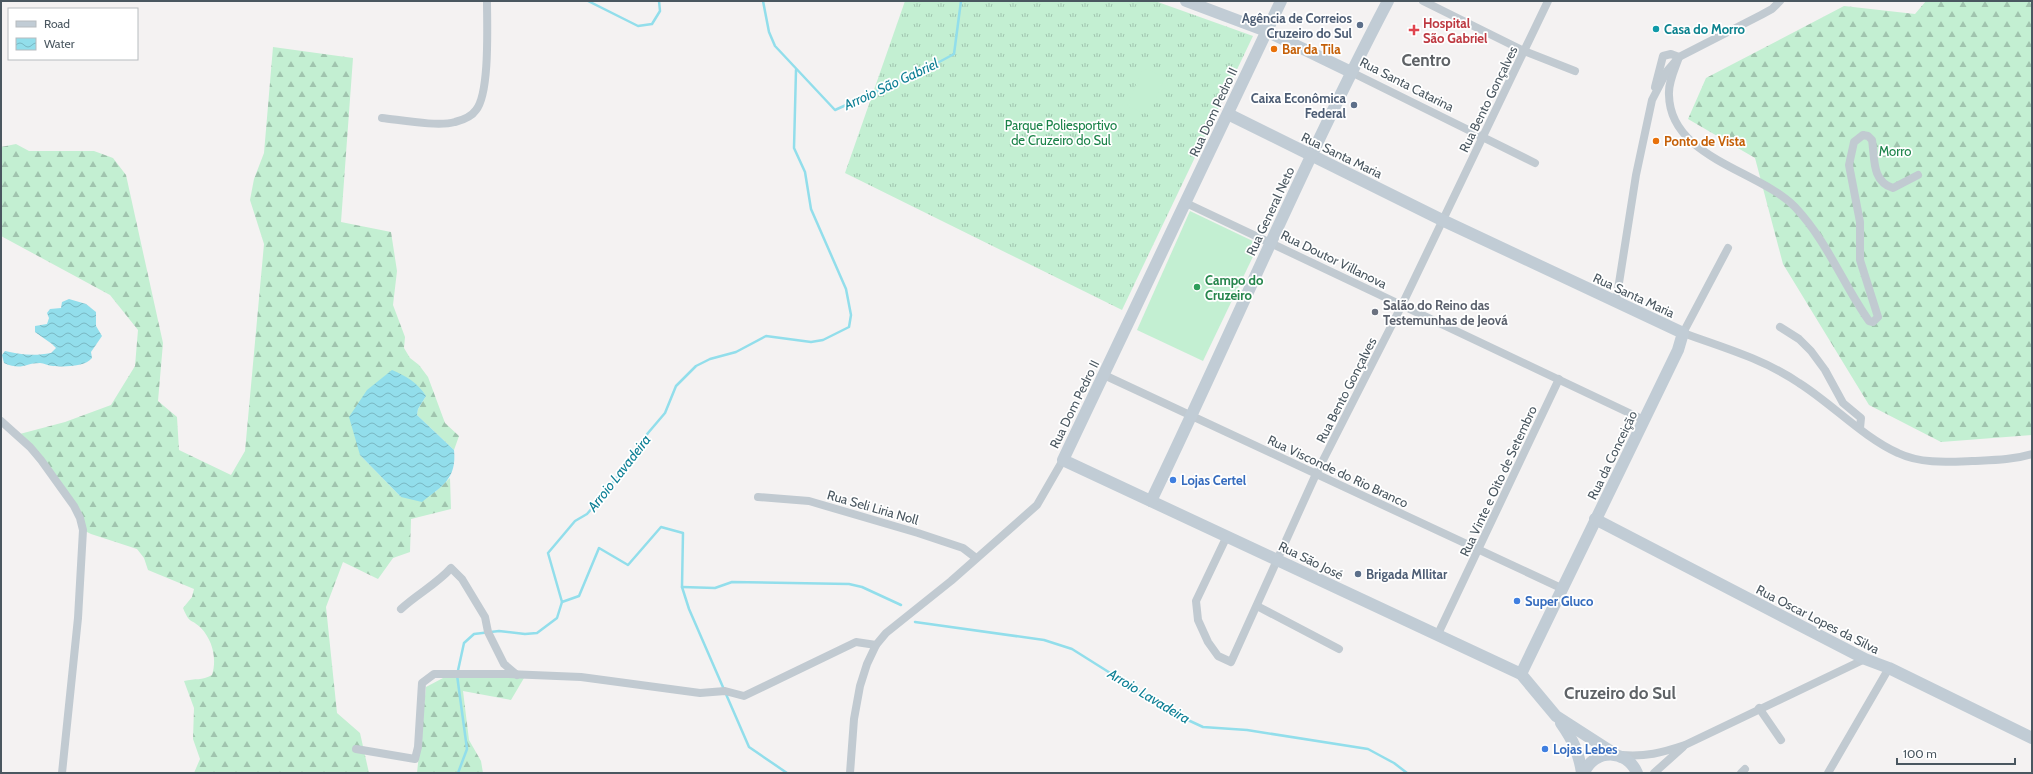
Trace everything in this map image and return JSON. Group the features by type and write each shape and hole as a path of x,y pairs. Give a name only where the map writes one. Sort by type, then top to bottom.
{"street":[{"path":"382,118 447,124 470,116 477,110 481,101 487,58 487,1"},
{"name":"Rua Santa Catarina","path":"1186,1 1266,31 1535,163"},
{"name":"Rua Dom Pedro II","path":"850,773 854,719 858,699 867,664 876,645 886,633 951,581 1037,505 1063,460 1281,1"},
{"name":"Rua General Neto","path":"1151,502 1192,417 1270,242 1351,72 1388,1"},
{"path":"1423,1 1524,51 1575,71"},
{"name":"Rua Bento Gonçalves","path":"1227,536 1196,601 1198,620 1208,642 1218,656 1230,662 1257,606 1316,474 1402,305 1548,1"},
{"path":"1655,92 1667,71 1679,57 1772,9 1780,1"},
{"path":"1616,302 1636,175 1655,92 1656,80 1663,56 1670,54 1679,57"},
{"path":"1679,57 1668,95 1672,112 1682,132 1692,142 1712,157 1763,184 1794,206 1825,244 1869,321 1873,322 1878,317 1867,288 1860,260 1860,222 1850,166 1854,142 1863,135 1868,136 1872,140 1876,173 1887,186 1892,188 1918,175"},
{"name":"Rua Santa Maria","path":"1228,114 1442,220 1616,302 1683,333 1770,365 1800,383 1869,436 1898,454 1937,462 2001,460 2018,458 2032,454"},
{"name":"Rua Doutor Villanova","path":"1186,203 1644,420"},
{"name":"Rua da Conceição","path":"1521,674 1561,588 1678,350 1683,333 1728,248"},
{"path":"1780,327 1799,339 1811,351 1825,370 1843,403 1861,418 1860,428"},
{"name":"Rua Visconde do Rio Branco","path":"1104,375 1478,551 1561,588"},
{"name":"Rua Vinte e Oito de Setembro","path":"1437,636 1559,379"},
{"path":"1,421 30,447 41,460 74,506 80,518 83,530 78,618 62,773"},
{"name":"Rua São José","path":"1063,460 1521,674 1556,716 1615,754 1628,760 1637,773"},
{"name":"Rua Seli Liria Noll","path":"758,497 809,501 918,533 963,548 976,558"},
{"name":"Rua Oscar Lopes da Silva","path":"1595,519 1865,659 1889,668 2032,738"},
{"path":"401,609 415,596 445,576 452,568 462,579 485,617 488,632 504,664 518,676"},
{"path":"1257,606 1339,649"},
{"path":"356,749 415,759 418,747 422,683 434,674 508,674 518,676 581,677 700,693 725,691 744,696 856,642 876,645"},
{"path":"1583,773 1597,758 1609,754 1641,756 1655,754 1685,745 1759,708 1865,659"},
{"path":"1828,773 1889,668"},
{"path":"1759,708 1781,740"},
{"path":"1556,716 1579,753 1583,773"},
{"path":"1654,773 1685,745"}],"green space":[{"name":"Parque Poliesportivo de Cruzeiro do Sul","path":"905,1 1155,1 1253,36 1122,310 845,173"},
{"name":"Morro","path":"1926,1 2032,1 2032,435 1941,442 1869,405 1783,264 1755,158 1688,119 1706,78 1844,6 1915,14"},
{"path":"273,47 353,58 341,222 391,232 397,271 393,305 405,337 404,348 410,358 419,365 428,377 445,423 459,436 454,450 417,415 418,409 426,396 360,455 401,497 435,492 450,478 451,509 411,519 410,552 393,558 378,579 343,562 326,607 337,713 360,733 369,773 194,773 200,759 193,739 194,708 184,681 205,678 212,675 214,657 211,644 205,633 198,625 189,619 183,608 192,597 194,589 148,570 144,558 137,549 83,530 74,506 16,435 65,422 111,405 135,366 138,330 110,295 1,236 1,147 16,144 29,151 94,151 113,158 126,175 163,343 158,401 177,417 179,450 231,475 245,451 264,244 250,200 254,179 264,153"},
{"path":"1143,68 1165,77 1149,115 1127,106"},
{"name":"Campo do Cruzeiro","path":"1190,211 1259,244 1203,361 1137,330"},
{"path":"443,678 524,678 511,700 463,691 469,740 481,761 483,773 417,773 426,687"}],"water":[{"path":"69,299 86,304 96,312 96,326 102,336 91,352 92,358 89,361 79,365 68,366 51,366 35,363 19,367 4,363 2,355 5,351 28,355 51,353 56,348 35,332 35,326 47,324 49,318 47,313 50,309 61,308 62,302"},
{"path":"392,370 411,380 423,391 426,396 418,409 417,415 454,450 453,468 447,481 422,502 401,497 360,455 349,417 367,390"}],"waterway":[{"name":"Arroio São Gabriel","path":"588,1 638,26 652,24 660,11 659,1"},
{"name":"Arroio São Gabriel","path":"763,1 769,32 775,46 835,110 928,68 954,54 961,1"},
{"name":"Arroio Lavadeira","path":"787,773 749,747 689,609 682,587 683,533 661,527 628,565 599,548 579,596 562,602 548,553 575,521 587,514 607,491 648,433 665,413 676,386 696,366 710,359 736,352 766,336 811,342 823,340 849,327 851,315 846,289 811,209 805,172 794,148 796,70"},
{"name":"Arroio Lavadeira","path":"682,587 715,588 732,582 849,584 862,587 901,605"},
{"path":"458,773 467,749 457,675 464,643 474,634 499,631 525,634 537,633 557,618 562,602"},
{"name":"Arroio Lavadeira","path":"915,622 1044,640 1072,649 1177,715 1203,727 1247,730 1368,749 1394,763 1407,773"}],"place":[{"name":"Agência de Correios Cruzeiro do Sul","path":"1360,25"},
{"name":"Casa do Morro","path":"1656,29"},
{"name":"Hospital São Gabriel","path":"1414,30"},
{"name":"Bar da Tila","path":"1274,49"},
{"name":"Caixa Econômica Federal","path":"1354,105"},
{"name":"Ponto de Vista","path":"1656,141"},
{"name":"Campo do Cruzeiro","path":"1197,287"},
{"name":"Salão do Reino das Testemunhas de Jeová","path":"1375,312"},
{"name":"Lojas Certel","path":"1173,480"},
{"name":"Brigada MIlitar","path":"1358,574"},
{"name":"Super Gluco","path":"1517,601"},
{"name":"Lojas Lebes","path":"1545,749"}],"district":[{"name":"Centro","path":"1426,60"},
{"name":"Cruzeiro do Sul","path":"1620,693"}]}
